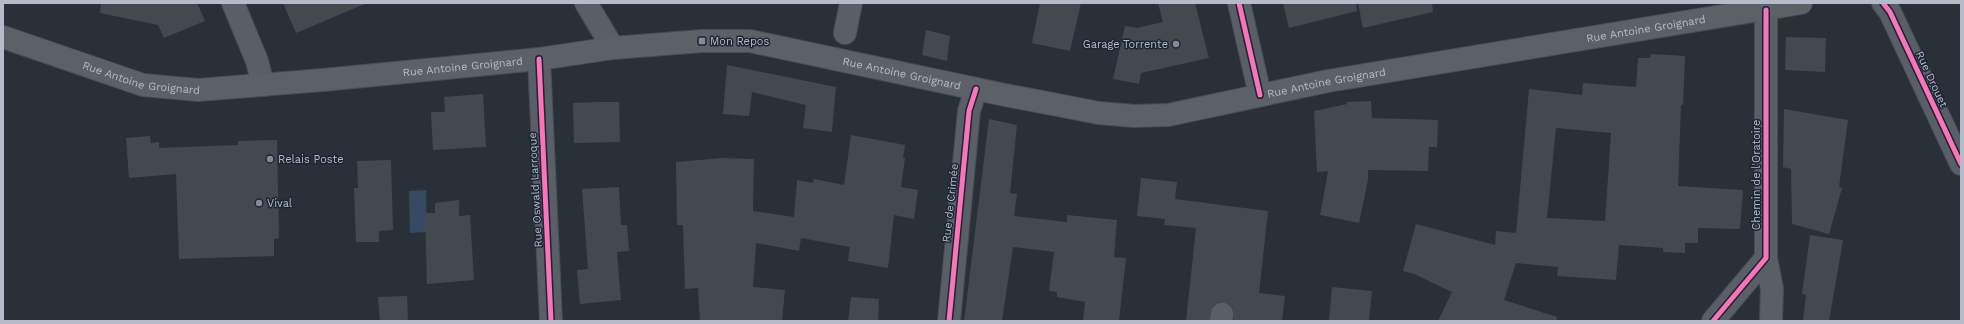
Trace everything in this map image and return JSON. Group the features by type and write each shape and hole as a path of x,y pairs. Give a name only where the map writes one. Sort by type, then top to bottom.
{"main road":[{"name":"Rue Antoine Groignard","path":"3,37 143,85 198,90 539,59 613,48 702,41 750,41 976,89 1099,112 1134,116 1168,115 1328,80 1766,10 1801,3"}],"street":[{"path":"233,3 257,61 263,85"},
{"path":"586,3 613,48"},
{"path":"846,33 852,3"},
{"path":"1239,3 1260,94"},
{"name":"Rue Drouet","path":"1884,3 1890,12 1961,164"},
{"name":"Chemin de l'Oratoire","path":"1766,10 1766,258 1772,289 1771,321"},
{"name":"Rue Oswald Larroque","path":"539,59 550,321"},
{"name":"Rue de Crimée","path":"949,321 969,111 976,89"},
{"path":"1713,321 1766,258"}],"water":[{"path":"426,190 427,232 410,233 409,191"}],"building":[{"path":"101,3 197,3 205,21 164,38 158,25 100,13"},
{"path":"283,3 367,3 296,33"},
{"path":"1040,3 1081,3 1070,51 1032,43"},
{"name":"Garage Torrente","path":"1158,3 1195,3 1209,58 1141,73 1139,84 1113,79 1125,26 1137,28 1163,22"},
{"path":"1283,3 1356,3 1357,11 1289,28"},
{"path":"1358,3 1432,3 1433,12 1363,28"},
{"path":"926,30 950,36 947,61 922,55"},
{"path":"1786,37 1826,38 1825,72 1785,70"},
{"path":"1651,54 1685,56 1683,105 1681,105 1678,186 1743,190 1740,229 1698,228 1698,243 1685,243 1685,253 1663,252 1663,248 1619,245 1616,280 1557,276 1558,267 1516,263 1504,300 1557,317 1556,321 1438,321 1452,292 1414,274 1403,271 1416,224 1495,245 1496,231 1516,233 1529,89 1582,95 1583,83 1636,87 1638,58 1650,58","holes":["1556,128 1611,133 1605,221 1547,218"]},
{"path":"727,65 836,87 832,132 803,128 806,105 752,92 749,116 723,114"},
{"path":"483,94 486,147 433,150 431,112 445,112 444,97"},
{"path":"1371,101 1372,118 1438,120 1437,147 1429,147 1428,171 1368,170 1368,180 1359,223 1320,215 1328,171 1317,172 1314,111 1347,104 1347,102"},
{"path":"619,102 620,142 574,143 573,103"},
{"path":"1784,109 1848,120 1839,187 1842,188 1829,234 1792,224 1791,169 1783,167"},
{"path":"989,119 1017,125 1010,193 1017,194 1014,216 1067,222 1067,215 1117,220 1114,257 1126,258 1119,321 1083,321 1085,302 1057,297 1057,292 1049,291 1054,252 1013,247 1002,321 964,321"},
{"path":"851,135 905,145 903,158 905,158 901,187 918,190 914,219 894,215 888,268 848,261 850,247 801,238 799,251 756,243 753,287 785,290 782,321 700,321 698,288 685,289 683,225 677,225 676,162 722,158 754,159 753,211 794,217 797,180 813,183 814,179 844,185"},
{"path":"150,136 151,143 159,142 159,148 238,145 238,141 277,140 279,238 274,239 274,256 179,259 176,174 129,178 126,138"},
{"path":"391,160 393,230 379,231 379,242 356,242 354,188 358,188 357,161"},
{"path":"1141,178 1177,182 1175,199 1268,211 1259,293 1285,296 1282,321 1234,321 1233,309 1229,304 1223,302 1217,303 1212,307 1209,321 1186,321 1196,228 1164,225 1165,219 1137,216"},
{"path":"619,187 621,225 627,225 629,251 617,252 621,300 580,304 577,270 588,269 582,189"},
{"path":"459,200 459,216 470,215 474,280 427,284 425,213 435,213 435,203"},
{"path":"1810,235 1843,240 1829,321 1803,321 1806,295 1802,294"},
{"path":"1332,287 1372,291 1369,321 1329,321"},
{"path":"407,296 408,321 380,321 378,297"},
{"path":"851,297 879,299 878,321 848,321"}],"cycle path":[{"path":"1239,3 1260,95"},
{"path":"1883,3 1890,12 1961,164"},
{"path":"1713,321 1766,258 1766,10"},
{"path":"539,59 551,321"},
{"path":"949,321 969,111 976,89"}],"place":[{"name":"Mon Repos","path":"702,41"},
{"name":"Garage Torrente","path":"1176,44"},
{"name":"Relais Poste","path":"270,159"},
{"name":"Vival","path":"259,203"}]}
